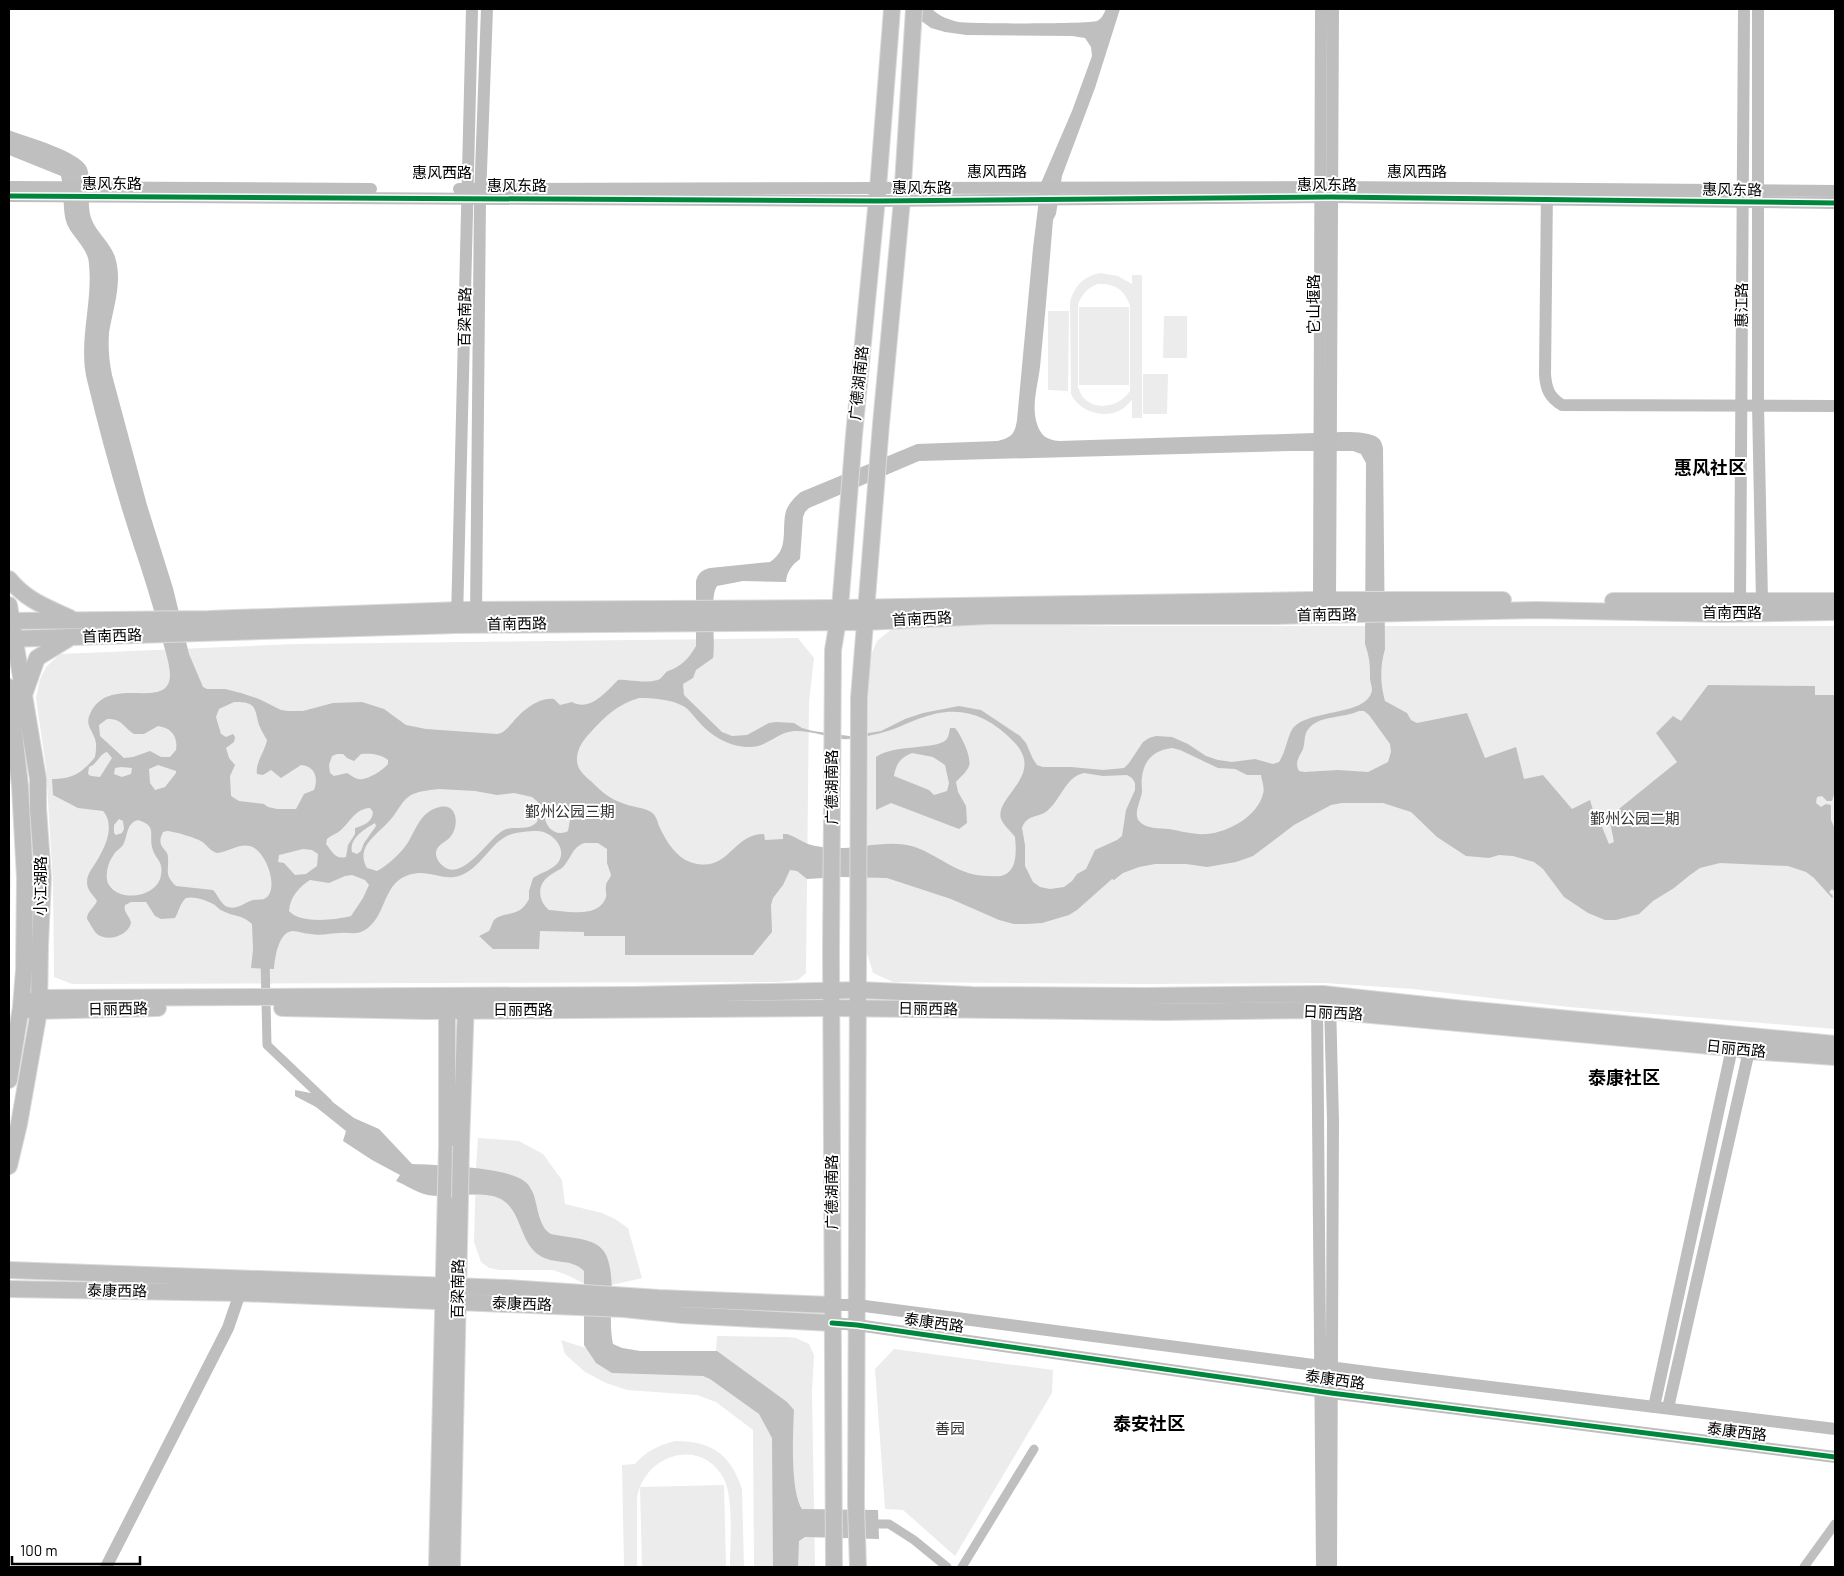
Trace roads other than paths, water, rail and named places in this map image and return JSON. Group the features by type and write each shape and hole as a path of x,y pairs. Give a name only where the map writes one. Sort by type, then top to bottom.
{"main road":[{"name":"广德湖南路","path":"834,1567 831,1008 833,650 839,614 892,9"},
{"name":"广德湖南路","path":"858,1567 856,1505 860,698 881,424 902,194 914,9"},
{"path":"9,579 18,591 38,603 77,620"},
{"name":"首南西路","path":"866,614 1324,600 1835,601"},
{"name":"首南西路","path":"12,639 476,617 839,614 1273,616 1537,610 1724,614 1835,612"},
{"name":"首南西路","path":"10,616 77,620 457,618"},
{"name":"小江湖路","path":"9,1166 20,1115 39,1004 43,878 38,779 25,692 12,639 10,616"},
{"path":"25,692 38,658 74,637"},
{"name":"小江湖路","path":"9,687 20,786 25,878 22,1007 9,1080"},
{"name":"日丽西路","path":"22,1007 33,1012 39,1004 190,1008 243,1003 447,1004 633,995 831,990 1155,996 1464,1009 1835,1044"},
{"name":"日丽西路","path":"466,1003 1165,1012 1324,1003 1749,1051 1835,1057"},
{"name":"百梁南路","path":"452,1567 451,1294 454,1146 466,1003"},
{"name":"百梁南路","path":"447,1004 454,1146"},
{"name":"泰康西路","path":"9,1270 624,1302 659,1298 832,1305"},
{"name":"泰康西路","path":"9,1289 451,1294"},
{"name":"百梁南路","path":"437,1567 451,1294"},
{"name":"泰康西路","path":"624,1302 682,1315 832,1323"}],"street":[{"name":"百梁南路","path":"472,9 476,617"},
{"name":"百梁南路","path":"457,618 474,194 487,9"},
{"name":"它山堰路","path":"1321,9 1326,192 1324,600"},
{"name":"它山堰路","path":"1326,192 1333,9"},
{"name":"惠江路","path":"1740,601 1741,197 1744,9"},
{"name":"惠江路","path":"1758,9 1758,405 1762,601"},
{"name":"惠风西路","path":"9,187 474,194 902,194"},
{"path":"1835,191 1758,197 1548,194 1545,374 1549,394 1562,405 1835,406"},
{"name":"惠风东路","path":"1063,194 1326,192 1548,194"},
{"name":"惠风东路","path":"9,196 474,194"},
{"name":"惠风东路","path":"902,194 1038,194"},
{"name":"惠风西路","path":"1038,194 1063,194"},
{"name":"惠风东路","path":"1758,197 1835,203"},
{"path":"1322,1567 1326,1392 1324,1003"},
{"path":"1654,1407 1732,1048"},
{"path":"1668,1408 1749,1051"},
{"path":"106,1567 228,1328 240,1293"},
{"name":"泰康西路","path":"832,1305 857,1305 1326,1367 1835,1429"},
{"name":"泰康西路","path":"832,1323 1326,1392 1835,1457"},
{"path":"1326,1392 1331,1567"}],"waterway":[{"path":"265,957 267,1045 328,1103"},
{"path":"962,1567 1034,1449"},
{"path":"868,1524 889,1524 914,1540 947,1567"},
{"path":"1804,1567 1835,1524"}],"district":[{"name":"惠风社区","path":"1710,468"},
{"name":"泰康社区","path":"1624,1078"},
{"name":"泰安社区","path":"1149,1424"}],"park label":[{"name":"鄞州公园三期","path":"570,812"},
{"name":"鄞州公园二期","path":"1635,819"},
{"name":"善园","path":"950,1429"}]}
